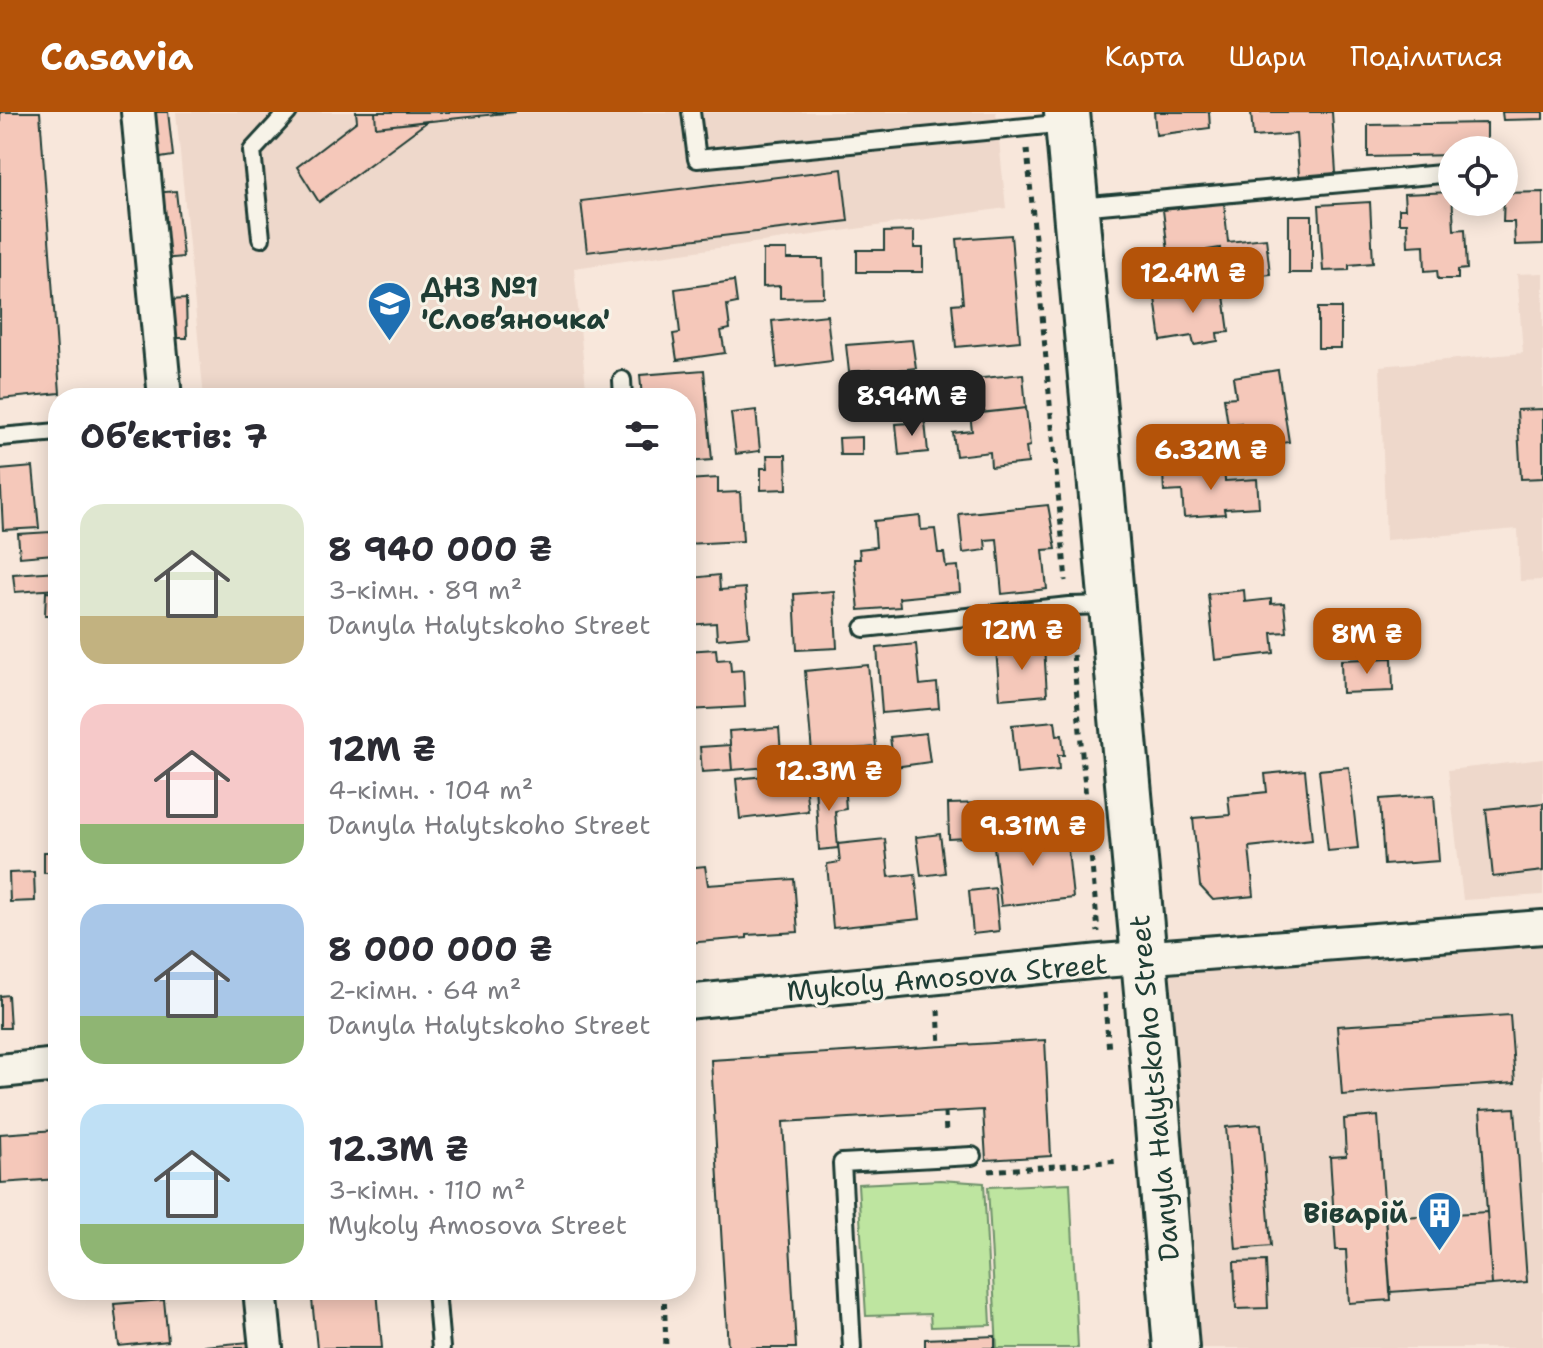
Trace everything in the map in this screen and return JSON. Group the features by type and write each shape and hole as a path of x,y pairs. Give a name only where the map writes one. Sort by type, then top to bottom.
{"main road":[{"name":"Danyla Halytskoho Street","path":"1068,118 1176,1348"}],"street":[{"path":"138,112 164,388"},
{"name":"Mykoly Amosova Street","path":"696,1001 1101,961 1543,927"},
{"path":"0,1071 48,1066"},
{"path":"261,1300 266,1348"}],"lane":[{"path":"261,238 252,151 288,112"},
{"path":"691,112 697,159 1025,128 1068,118"},
{"path":"1076,207 1438,174"},
{"path":"622,380 622,388"},
{"path":"0,437 48,433"},
{"path":"864,628 1112,604"},
{"path":"852,1348 842,1163 972,1156"},
{"path":"437,1300 441,1348"}],"path":[{"path":"1025,128 1111,1067"},
{"path":"972,1156 973,1172 1120,1161 1119,1146"},
{"path":"664,1300 666,1348"}],"shaded area":[{"path":"176,112 996,112 1006,208 574,268 586,388 203,388"},
{"path":"1543,273 1543,580 1520,581 1518,529 1386,540 1380,366 1523,353 1517,274"},
{"path":"1543,759 1543,895 1463,900 1448,770"},
{"path":"1543,927 1543,1348 1176,1348 1144,959"}],"green space":[{"path":"940,1180 984,1183 991,1325 931,1327 930,1314 866,1316 858,1184"},
{"path":"1070,1183 1078,1348 997,1348 988,1187"}],"building":[{"path":"0,112 40,112 60,388 48,388 48,394 0,399"},
{"path":"148,112 168,112 173,156 154,159"},
{"path":"356,112 375,112 376,127 428,121 319,202 297,167 357,121"},
{"path":"375,112 515,112 376,127"},
{"path":"1154,112 1209,112 1210,128 1156,135"},
{"path":"1251,112 1332,112 1336,173 1299,176 1296,134 1253,137"},
{"path":"1502,112 1543,112 1543,119 1503,120"},
{"path":"1487,123 1487,136 1438,136 1438,155 1368,157 1368,125"},
{"path":"842,169 848,221 587,252 581,201"},
{"path":"176,191 183,257 162,259 154,193"},
{"path":"1543,192 1543,244 1515,245 1514,222 1503,222 1503,216 1518,216 1518,193"},
{"path":"1438,193 1438,216 1453,216 1454,230 1465,229 1467,269 1458,270 1458,279 1438,279 1437,270 1425,271 1424,245 1408,246 1407,223 1399,223 1399,209 1405,209 1404,194"},
{"path":"1370,202 1373,263 1349,265 1349,270 1323,271 1319,205"},
{"path":"1224,203 1228,242 1266,238 1270,274 1223,279 1220,248 1207,250 1210,278 1184,280 1180,251 1168,252 1163,210"},
{"path":"1289,215 1312,215 1312,273 1289,273"},
{"path":"914,231 914,248 923,248 923,272 857,272 857,250 884,250 884,232"},
{"path":"1011,235 1020,341 956,347 952,304 963,303 957,239"},
{"path":"763,250 787,250 787,259 823,259 824,297 780,298 780,286 763,287"},
{"path":"734,281 737,303 727,305 730,329 721,331 725,353 677,360 673,334 680,333 675,289"},
{"path":"1200,286 1201,292 1223,288 1229,332 1217,333 1218,341 1194,345 1192,336 1161,341 1155,298 1174,295 1173,290"},
{"path":"186,299 187,338 171,338 170,300"},
{"path":"1318,308 1341,308 1341,348 1318,348"},
{"path":"827,315 832,361 777,368 772,321"},
{"path":"912,340 916,368 849,372 846,345"},
{"path":"704,370 712,460 696,461 696,388 641,388 640,375"},
{"path":"1278,370 1289,442 1244,448 1241,423 1228,425 1224,398 1236,397 1233,377"},
{"path":"1023,374 1026,408 937,418 933,383"},
{"path":"1026,408 1030,446 1026,447 1028,463 991,467 990,452 956,456 953,433 972,431 970,414"},
{"path":"1543,409 1543,478 1521,479 1517,410"},
{"path":"756,410 760,451 736,454 731,413"},
{"path":"925,422 928,452 899,455 896,424"},
{"path":"862,437 862,455 840,455 839,438"},
{"path":"767,455 786,455 787,489 761,490 761,468 768,468"},
{"path":"33,467 39,528 3,530 0,470"},
{"path":"1224,468 1225,481 1257,479 1259,507 1224,509 1225,514 1184,517 1182,491 1164,492 1163,472"},
{"path":"718,478 718,493 740,492 743,541 696,543 696,479"},
{"path":"1048,505 1056,549 1043,550 1047,589 1002,594 997,539 985,540 986,550 963,553 959,514"},
{"path":"920,516 921,530 935,529 938,553 944,553 946,567 958,566 960,592 899,598 900,607 859,610 854,559 860,559 859,549 876,547 874,521"},
{"path":"48,532 48,554 20,557 18,534"},
{"path":"48,572 48,590 15,592 13,574"},
{"path":"719,575 720,590 745,588 749,636 717,639 716,623 696,624 696,578"},
{"path":"1244,590 1245,602 1271,599 1271,604 1284,603 1287,632 1272,633 1274,653 1215,660 1208,594"},
{"path":"834,591 837,648 797,650 794,594"},
{"path":"46,592 48,592 48,615 45,615"},
{"path":"916,644 920,685 937,683 939,708 882,713 877,648"},
{"path":"1044,646 1047,695 1000,699 996,649"},
{"path":"716,649 717,660 730,659 731,671 743,670 745,707 696,709 696,650"},
{"path":"1392,658 1393,691 1342,693 1341,660"},
{"path":"868,665 876,747 812,753 805,671"},
{"path":"1055,721 1057,736 1062,735 1064,755 1058,755 1059,770 1017,774 1012,725"},
{"path":"779,728 782,766 732,770 729,731"},
{"path":"926,733 930,762 894,767 890,737"},
{"path":"730,745 732,770 702,772 700,747"},
{"path":"1349,767 1358,848 1328,851 1319,770"},
{"path":"1305,770 1312,840 1249,847 1254,896 1213,900 1200,886 1193,818 1230,815 1228,796 1267,792 1265,774"},
{"path":"804,772 808,811 740,819 736,779"},
{"path":"844,783 846,809 835,811 838,848 819,850 815,785"},
{"path":"1434,795 1439,861 1384,865 1380,799"},
{"path":"983,803 984,837 949,839 948,804"},
{"path":"1543,803 1543,871 1493,877 1486,809"},
{"path":"1066,831 1073,898 1001,906 993,838"},
{"path":"940,834 945,873 921,876 916,837"},
{"path":"885,839 889,877 915,874 920,919 833,928 827,864 840,862 838,844"},
{"path":"44,852 48,852 48,873 44,873"},
{"path":"705,866 708,885 794,879 798,932 696,942 696,867"},
{"path":"34,872 35,901 10,902 9,873"},
{"path":"995,888 999,931 973,934 969,891"},
{"path":"8,995 10,1028 0,1028 0,996"},
{"path":"1510,1015 1515,1083 1342,1095 1337,1026"},
{"path":"1045,1040 1051,1156 986,1160 983,1110 783,1122 796,1348 728,1348 711,1060"},
{"path":"1515,1108 1527,1282 1492,1285 1480,1110"},
{"path":"1378,1116 1391,1300 1349,1303 1346,1250 1336,1250 1330,1157 1346,1156 1344,1119"},
{"path":"1261,1124 1271,1246 1236,1249 1226,1127"},
{"path":"48,1131 48,1180 1,1183 0,1134"},
{"name":"Віварій","path":"1487,1212 1492,1285 1390,1292 1385,1218"},
{"path":"1266,1261 1268,1308 1236,1309 1234,1262"},
{"path":"164,1300 168,1341 119,1346 114,1304"},
{"path":"312,1300 378,1300 382,1348 317,1348"},
{"path":"995,1336 995,1348 925,1348 925,1339"},
{"path":"261,1341 261,1348 181,1348"}],"place":[{"name":"ДНЗ №1 'Слов’яночка'","path":"390,342"},
{"name":"Віварій","path":"1439,1252"}]}
